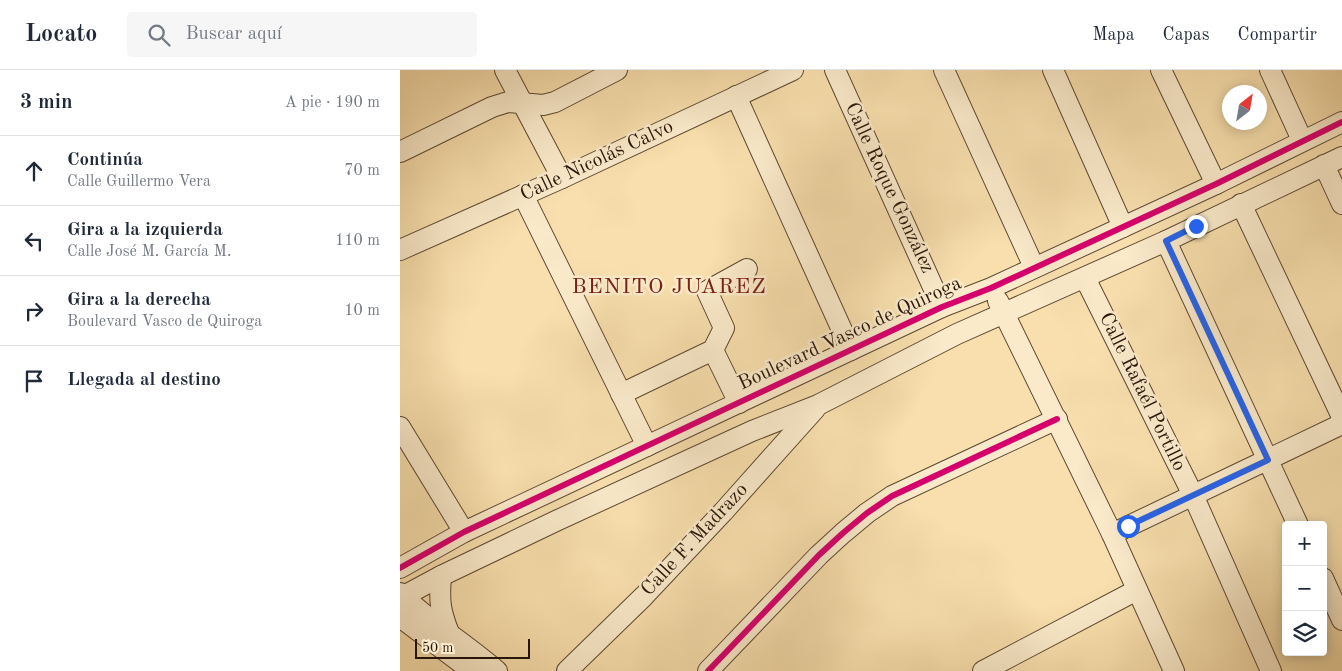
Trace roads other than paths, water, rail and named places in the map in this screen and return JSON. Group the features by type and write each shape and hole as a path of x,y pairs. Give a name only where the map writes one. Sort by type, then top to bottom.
{"street":[{"path":"505,70 562,178"},
{"path":"400,152 492,107 508,102 543,104 555,102 617,70"},
{"name":"Calle Nicolás Calvo","path":"400,250 562,178 793,70"},
{"name":"Calle Roque González","path":"834,70 942,307"},
{"path":"944,70 1034,267"},
{"path":"1053,70 1123,227"},
{"path":"1161,70 1216,184"},
{"path":"1270,70 1302,140"},
{"path":"736,96 851,350"},
{"name":"Boulevard Vasco de Quiroga","path":"400,568 464,532 942,307 991,288 1216,184 1302,140 1342,122"},
{"path":"497,671 401,596 558,520 752,431 818,405 957,334 1166,241 1333,161 1342,204"},
{"path":"524,195 646,446"},
{"path":"1241,204 1342,417"},
{"path":"1166,241 1296,521"},
{"path":"621,394 713,350 724,328 706,291 747,268"},
{"name":"Calle Rafaél Portillo","path":"1085,278 1193,495 1271,671"},
{"path":"991,288 1005,312 1112,534 1174,671"},
{"path":"713,350 739,403"},
{"name":"Calle F. Madrazo","path":"567,671 644,596 723,512 818,405"},
{"path":"708,671 842,533 867,513 892,496 1057,419"},
{"path":"1112,534 1342,424"},
{"path":"400,427 464,532"},
{"path":"442,576 441,614 449,633"},
{"path":"1327,587 1342,620"},
{"path":"983,671 1137,590"},
{"path":"400,618 472,671"}],"district":[{"name":"BENITO JUAREZ","path":"669,287"}]}
